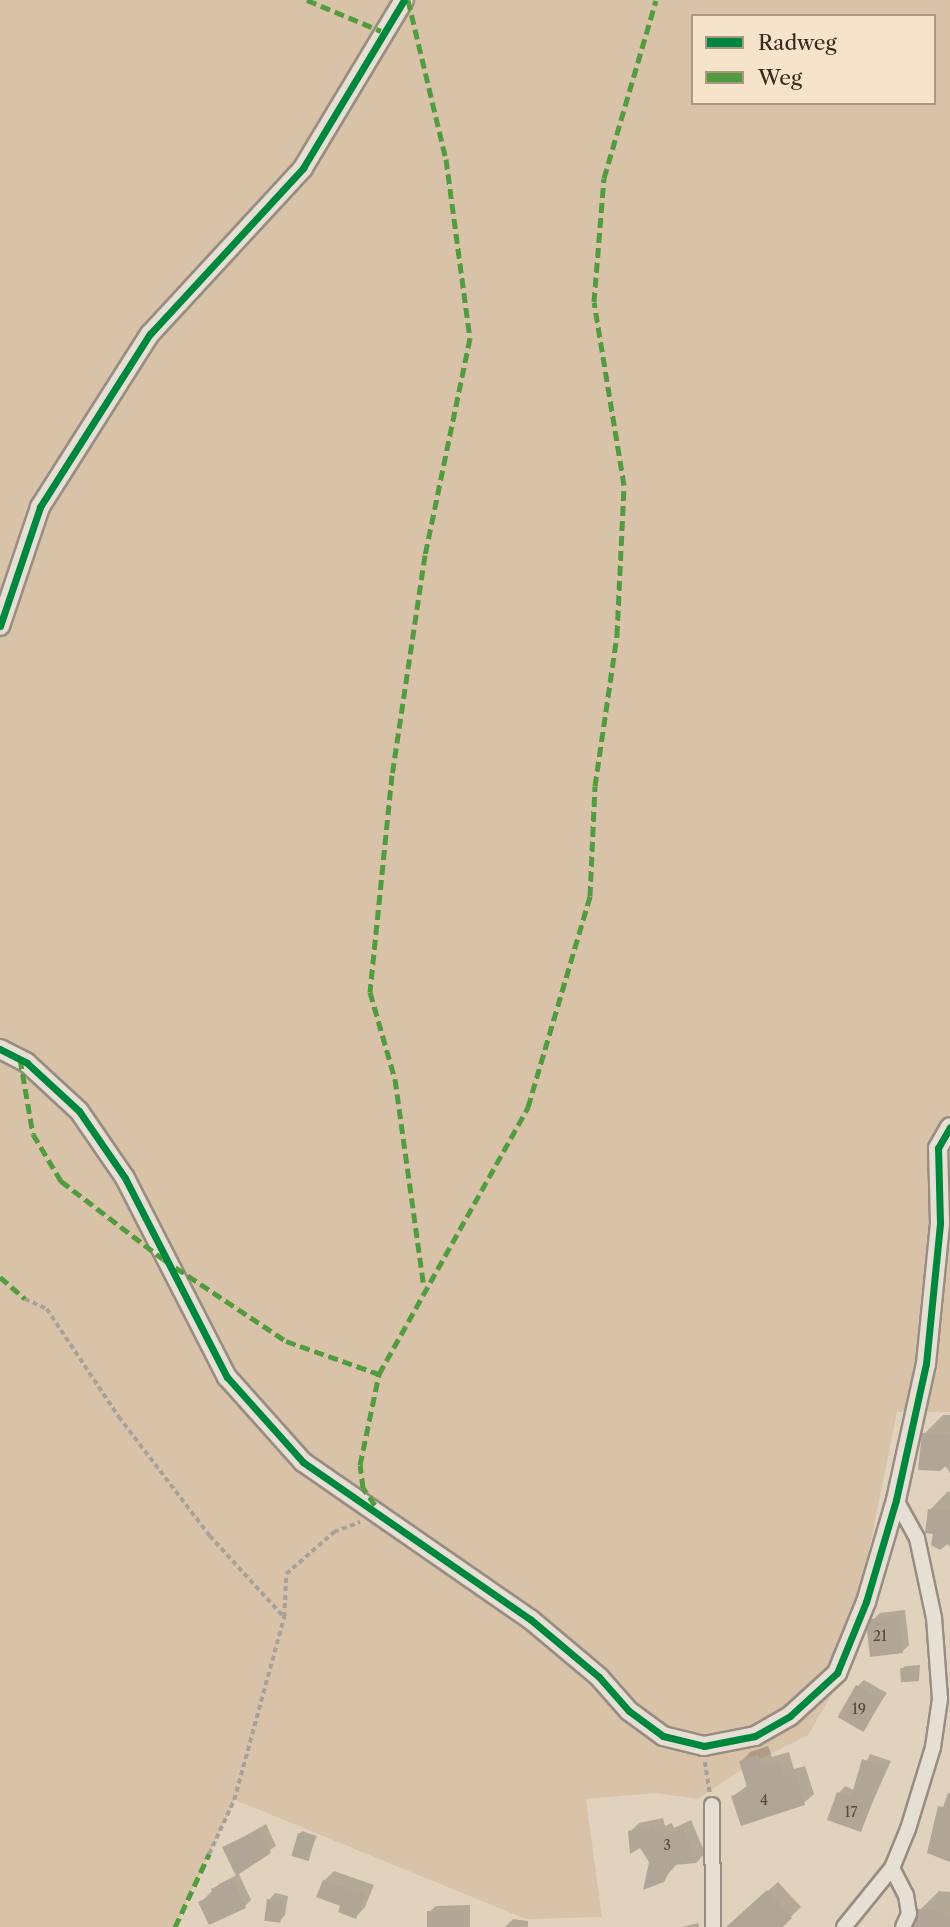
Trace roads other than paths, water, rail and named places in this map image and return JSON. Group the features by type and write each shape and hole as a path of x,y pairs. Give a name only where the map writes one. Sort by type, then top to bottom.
{"street":[{"path":"0,626 40,507 150,334 303,168 404,0"},
{"path":"0,1049 27,1063 79,1111 125,1178 227,1377 303,1462 530,1619 584,1663 629,1712 663,1736 704,1746 754,1736 790,1716 837,1673 866,1602 896,1500 926,1364 940,1223 938,1148 950,1126"},
{"path":"844,1927 892,1868 933,1747 940,1699 934,1618 920,1552 896,1500"},
{"path":"712,1805 713,1927"},
{"path":"892,1868 906,1895 909,1914 903,1927"}]}
